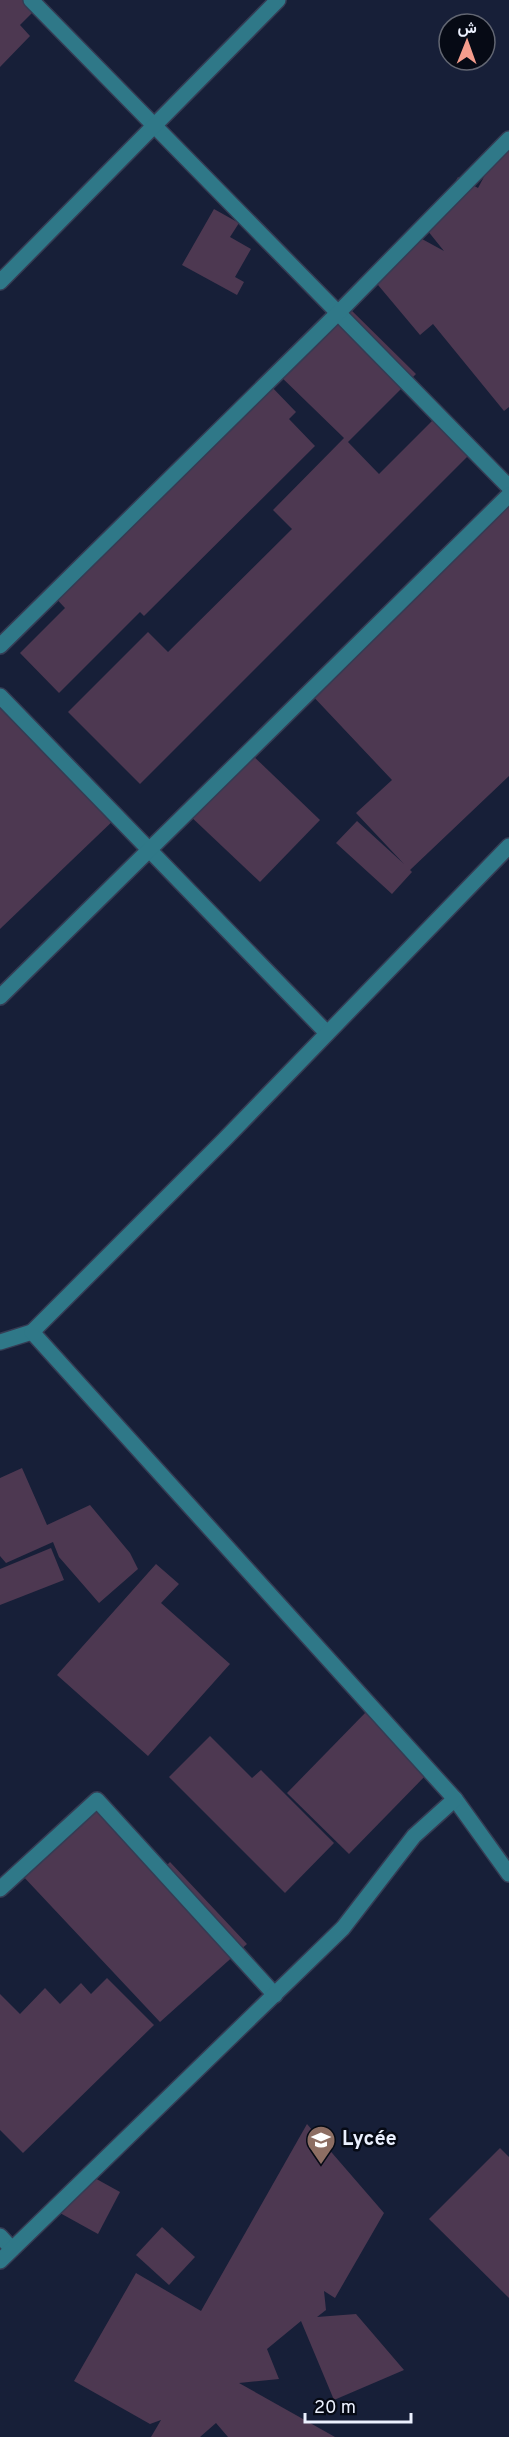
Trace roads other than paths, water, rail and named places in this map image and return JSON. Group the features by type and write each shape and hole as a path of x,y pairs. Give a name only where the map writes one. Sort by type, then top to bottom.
{"street":[{"path":"31,0 509,487"},
{"path":"0,282 278,0"},
{"path":"0,646 338,313 509,139"},
{"path":"0,997 509,495"},
{"path":"0,696 327,1033"},
{"path":"0,1342 32,1332 509,846"},
{"path":"32,1332 455,1799 509,1874"},
{"path":"0,2261 344,1928 414,1836 455,1799"},
{"path":"0,1889 97,1800 275,1995"},
{"path":"0,2236 12,2249"}],"place":[{"name":"Lycée","path":"321,2166"}]}
